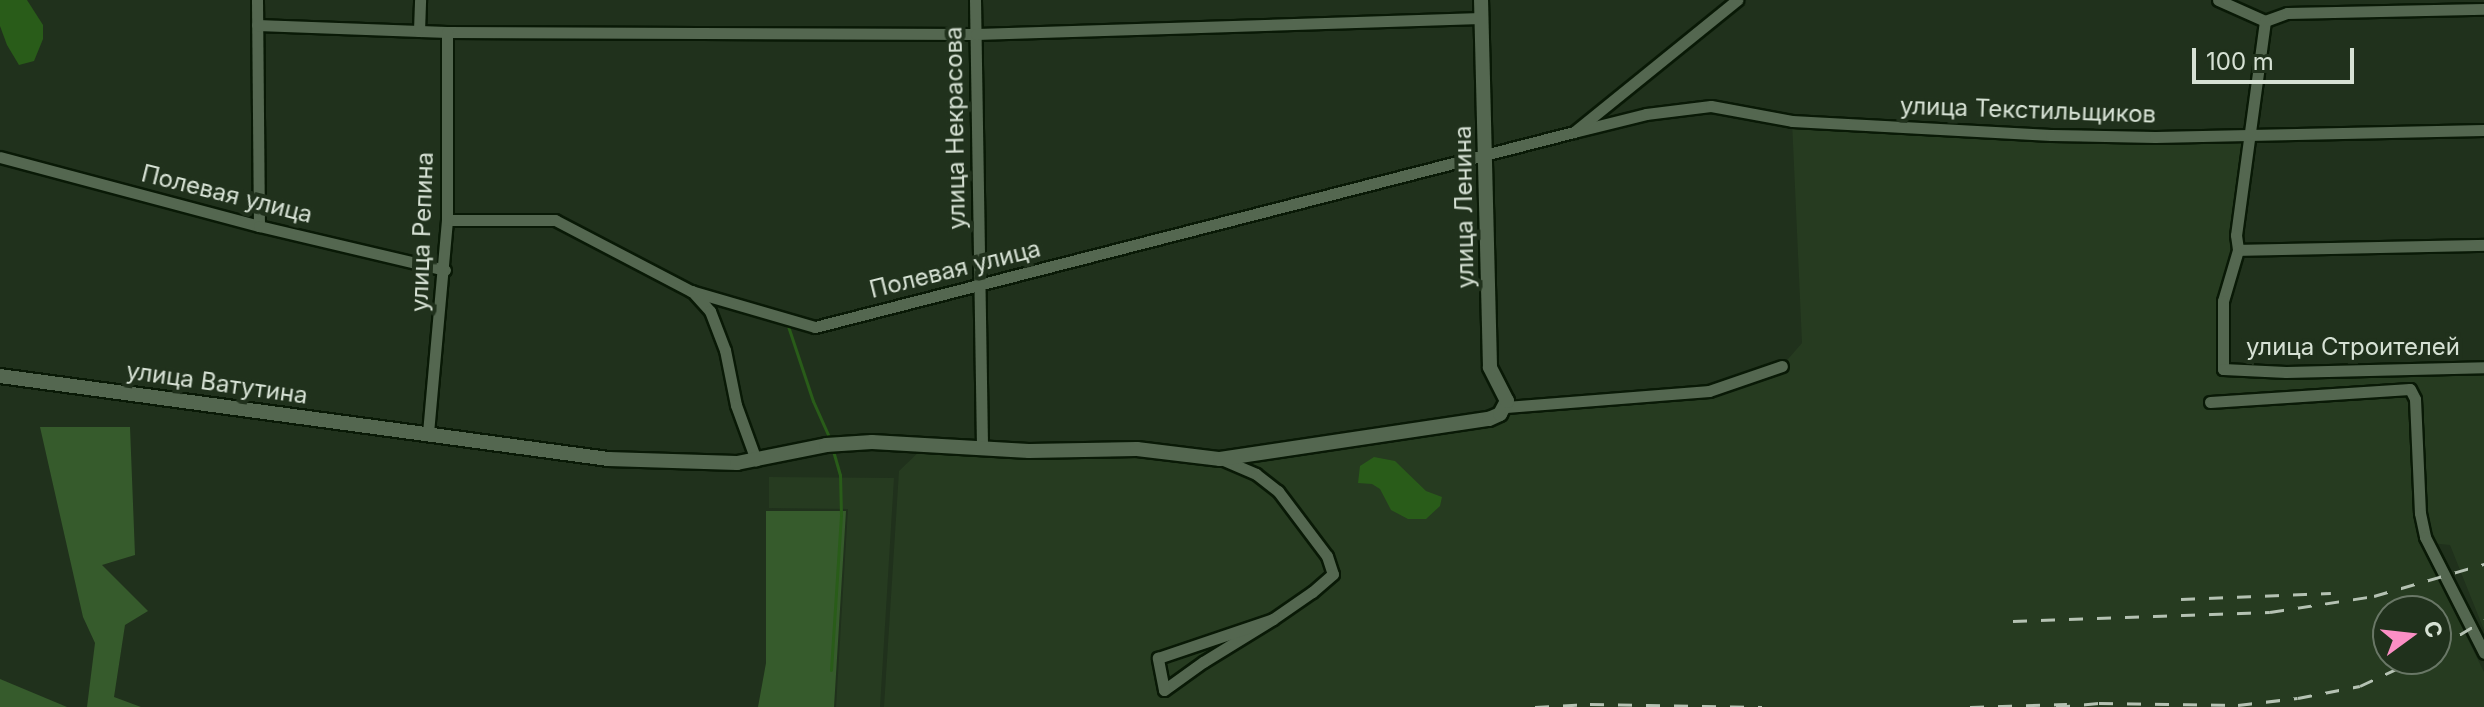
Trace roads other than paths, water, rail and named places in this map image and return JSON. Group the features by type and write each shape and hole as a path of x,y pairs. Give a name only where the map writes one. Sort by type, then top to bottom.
{"street":[{"path":"257,0 259,226"},
{"path":"419,31 420,0"},
{"name":"улица Некрасова","path":"975,0 982,447"},
{"name":"улица Ленина","path":"1481,0 1490,367 1506,395 1506,407"},
{"path":"1574,132 1737,0"},
{"path":"2218,0 2265,21 2287,13 2484,9"},
{"path":"257,25 447,32 976,34 1481,18"},
{"path":"2265,21 2236,235 2238,250 2484,245"},
{"name":"улица Репина","path":"428,433 445,270 447,32"},
{"name":"улица Текстильщиков","path":"1484,154 1646,114 1711,106 1792,121 1933,130 2155,137 2484,130"},
{"name":"Полевая улица","path":"447,212 555,220 691,291 815,327 980,287 1484,154"},
{"name":"Полевая улица","path":"0,157 259,226 445,270"},
{"name":"улица Строителей","path":"2238,250 2223,301 2223,369 2286,372 2484,367"},
{"path":"691,291 710,311 725,350 736,405 756,460"},
{"path":"1506,407 1709,391 1782,366"},
{"name":"улица Ватутина","path":"0,376 608,459 737,463 830,444 872,442 1029,451 1137,449 1220,459 1465,424 1489,419 1506,407"},
{"path":"2210,402 2410,389 2415,399 2420,513 2425,537 2484,653"},
{"path":"1220,459 1256,474 1278,491 1327,556 1333,574 1273,619 1164,690 1158,658 1273,619"}],"waterway":[{"path":"787,323 813,401 830,439"},
{"path":"831,670 841,515 840,475 833,450"}],"railway":[{"path":"2013,621 2270,612 2374,596 2484,564"},
{"path":"2181,599 2331,593"},
{"path":"2452,639 2484,620"},
{"path":"2056,707 2099,703 2238,705 2360,686 2384,675"},
{"path":"1535,707 1590,704 1762,707"},
{"path":"1970,707 2067,704"}]}
